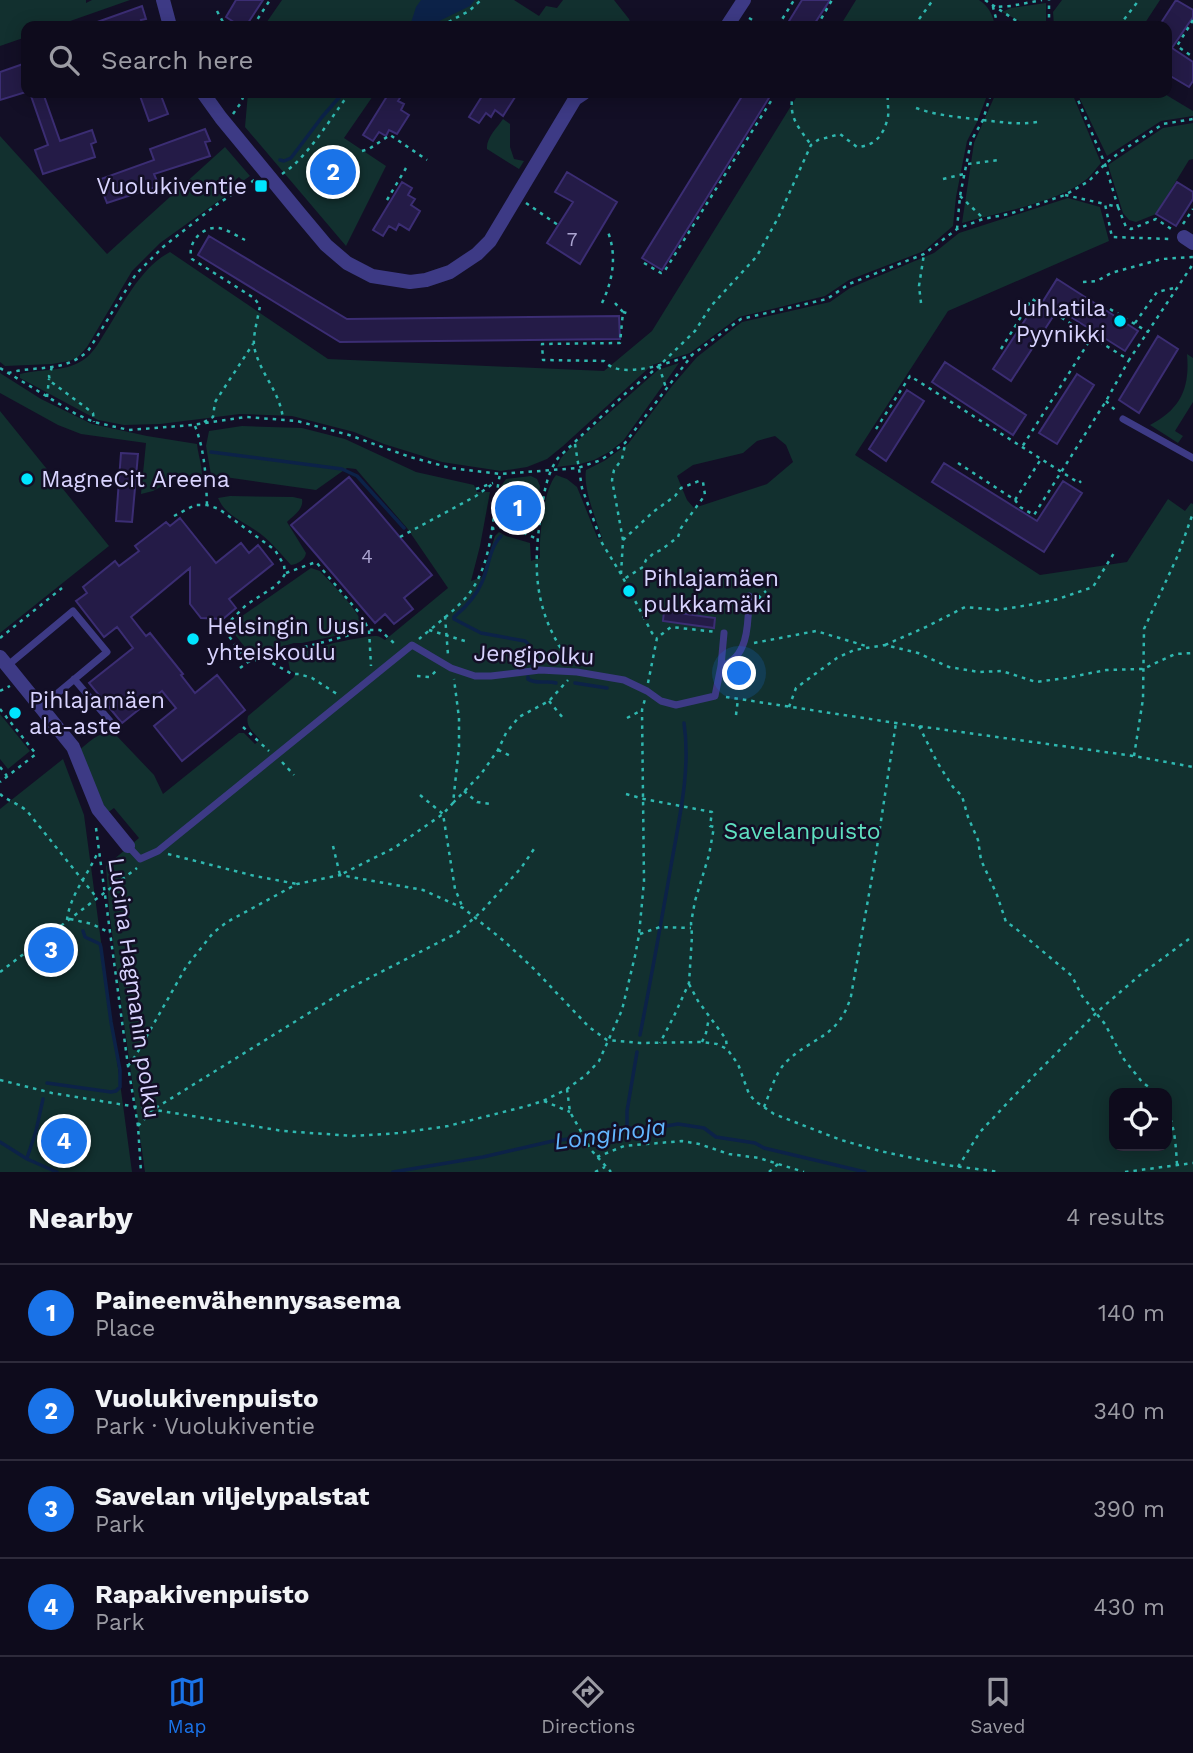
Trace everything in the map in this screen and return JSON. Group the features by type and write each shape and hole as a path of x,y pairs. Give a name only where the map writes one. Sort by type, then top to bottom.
{"street":[{"path":"163,0 169,21"},
{"path":"730,21 740,5"},
{"path":"207,98 264,172 326,245 347,263 372,275 410,282 450,272 477,254 490,241 576,98"},
{"path":"4,661 73,747 98,809 128,846"}],"lane":[{"path":"1123,419 1193,458"},
{"path":"721,666 737,656 747,635 749,596"},
{"path":"4,661 74,611 107,652 40,707"},
{"path":"715,696 724,633"},
{"path":"128,846 139,859 158,850 409,648"},
{"name":"Jengipolku","path":"409,648 475,676 540,670 577,672 624,680 661,701 676,705 715,696"},
{"path":"74,679 110,721"},
{"path":"346,699 354,707"}],"path":[{"path":"256,21 270,0"},
{"path":"450,21 469,11 481,0"},
{"path":"782,21 794,0"},
{"path":"820,21 832,0"},
{"path":"918,21 933,0"},
{"path":"985,0 1014,21"},
{"path":"993,7 1042,0"},
{"path":"1049,0 1049,21"},
{"path":"1123,21 1139,0"},
{"path":"740,5 758,21"},
{"path":"993,7 997,21"},
{"path":"217,12 222,21"},
{"path":"1193,20 1177,46 1193,57"},
{"path":"233,115 242,98"},
{"path":"282,174 307,149 346,98"},
{"path":"644,262 661,273 664,272 773,98"},
{"path":"792,98 791,110 796,123 811,145"},
{"path":"128,1066 186,967 213,933 226,922 297,884 340,875 394,848 443,814 481,774 519,717 549,701 577,672 558,646 545,619 539,593 536,569 538,539 550,469 558,458 626,393 695,331 711,306 757,256 811,145 818,139 840,134 857,148 868,147 880,138 888,116 888,98"},
{"path":"957,229 960,196 971,141 989,98"},
{"path":"1078,98 1105,164 1126,227 1131,229 1156,219 1185,238"},
{"path":"916,108 930,113 996,123 1037,122"},
{"path":"0,368 94,422 129,430 195,425 246,417 296,421 451,468 500,474 578,468 601,460 625,443 692,355 741,319 827,299 849,284 924,254 957,229 1065,194 1089,181 1120,152 1163,124 1193,120"},
{"path":"362,151 390,135 427,160"},
{"path":"966,164 999,160"},
{"path":"387,200 406,169"},
{"path":"943,179 964,174"},
{"path":"6,373 52,367 77,360 88,351 136,274 163,247 245,186"},
{"path":"1065,194 1118,207"},
{"path":"960,196 983,219"},
{"path":"526,203 558,225"},
{"path":"1105,204 1112,237 1168,240 1185,238"},
{"path":"1185,238 1193,209"},
{"path":"201,424 213,417 215,402 254,343 260,306 254,298 192,259 191,243 209,229 219,228 245,240"},
{"path":"602,303 614,267 612,242 608,232"},
{"path":"921,303 919,286 924,254"},
{"path":"1083,282 1097,281 1111,273 1162,259 1193,257"},
{"path":"958,463 1034,515 1129,360 1193,264"},
{"path":"1135,323 1157,292 1178,287"},
{"path":"1001,349 1032,299 1129,360"},
{"path":"615,303 623,312 630,314"},
{"path":"1110,309 1148,332"},
{"path":"623,312 622,341 542,344 543,360 604,361 608,366 628,371 659,366 692,355"},
{"path":"1022,447 1091,337"},
{"path":"254,343 282,407 283,420"},
{"path":"659,366 666,388"},
{"path":"47,397 52,367"},
{"path":"49,376 54,385 93,413 94,422"},
{"path":"876,429 910,376 1061,472 1079,483 1081,481"},
{"path":"1105,401 1123,419"},
{"path":"195,425 206,475 206,505"},
{"path":"575,442 582,488 602,543 657,638"},
{"path":"621,574 623,540 612,480 614,470 622,459 625,443"},
{"path":"1015,500 1041,459"},
{"path":"240,668 248,662 369,630 380,630 399,649 409,648 467,596 480,576 489,542 500,474"},
{"path":"476,489 497,482"},
{"path":"400,537 497,482"},
{"path":"623,540 681,488 703,482 705,495 681,528 678,537 654,553 643,567 624,579"},
{"path":"174,516 195,505 219,509 275,550 284,565 285,574"},
{"path":"1133,756 1143,699 1144,629 1178,555 1193,513"},
{"path":"491,528 509,526 538,539"},
{"path":"789,707 796,688 837,658 854,650 885,645 965,607 998,610 1058,599 1093,587 1114,553"},
{"path":"248,662 223,628 246,605 274,587 285,574 316,562 361,615 369,630 370,679"},
{"path":"0,638 62,588"},
{"path":"445,616 447,666 456,688 459,747 453,803"},
{"path":"0,1080 52,1093 283,1131 353,1136 448,1126 543,1101 567,1090 599,1061 617,1024 631,978 644,881 642,710 657,638 671,627 724,633"},
{"path":"429,631 468,642"},
{"path":"742,645 816,631 869,648"},
{"path":"885,645 918,653 949,667 979,672 1002,671 1035,682 1106,670 1143,669 1175,653 1193,653"},
{"path":"540,670 558,646"},
{"path":"263,658 292,674 312,678 346,699"},
{"path":"417,676 430,677 447,666"},
{"path":"715,696 1193,767"},
{"path":"736,715 738,699"},
{"path":"549,701 563,718"},
{"path":"0,709 36,754 0,782"},
{"path":"627,718 642,710"},
{"path":"764,1107 784,1064 828,1033 847,1012 873,873 896,723"},
{"path":"919,726 937,762 962,796 978,840 981,860 1006,922 1072,976 1082,996 1097,1012 1124,1058 1142,1082 1150,1088"},
{"path":"498,750 511,756"},
{"path":"0,767 7,776"},
{"path":"464,791 477,802 491,804"},
{"path":"0,794 27,811 97,898"},
{"path":"626,794 712,812 710,826 714,827 709,855 695,901 691,928 689,983 660,1043"},
{"path":"420,795 443,814 456,889 463,908"},
{"name":"Lucina Hagmanin polku","path":"98,809 95,824 138,1126 141,1172"},
{"path":"332,846 340,875"},
{"path":"138,1126 154,1109 346,990 457,933 521,868 534,849"},
{"path":"158,850 189,860 297,884"},
{"path":"68,920 68,911 74,896 99,851"},
{"path":"0,972 138,867"},
{"path":"340,875 423,890 463,908 504,941 589,1027 607,1040 717,1044 727,1049 738,1064 749,1094 774,1114 841,1140 880,1151 958,1167 1000,1172"},
{"path":"68,920 92,925 110,933"},
{"path":"639,934 660,927 691,928"},
{"path":"958,1167 980,1132 1097,1012 1140,975 1193,936"},
{"path":"689,983 698,1001 726,1039 727,1049"},
{"path":"702,1042 709,1016"},
{"path":"567,1090 570,1112 592,1151 607,1170 595,1172"},
{"path":"543,1101 570,1112"},
{"path":"1172,1128 1177,1165"},
{"path":"597,1157 624,1146 682,1141 729,1154 759,1158 804,1172"},
{"path":"1125,1172 1193,1163"},
{"path":"769,1172 778,1164"}],"green space":[{"path":"0,0 86,0 86,3 92,0 130,0 70,21 21,21 21,39 0,46"},
{"path":"282,0 514,0 539,16 546,6 557,8 563,0 614,0 630,21 267,21"},
{"path":"856,0 979,0 990,12 994,21 843,21"},
{"path":"1062,0 1160,0 1146,21 1054,21 1053,12"},
{"path":"1046,3 1046,21 1019,21 1002,12 1011,8"},
{"path":"248,98 372,98 344,138 386,166 346,246 245,127"},
{"path":"796,98 986,98 967,141 953,226 924,251 849,280 825,296 739,317 690,353 652,365 563,446 547,459 527,467 501,471 442,462 354,432 292,416 240,414 160,424 124,425 98,420 20,378 20,374 71,366 87,357 141,277 170,252 328,359 604,371 652,331"},
{"path":"994,98 1074,98 1101,163 1079,185 1065,192 1030,205 962,223 974,143"},
{"path":"1079,98 1171,98 1193,111 1193,116 1161,121 1107,156"},
{"path":"503,119 510,124 510,147 514,159 524,161 519,169 487,149 490,137"},
{"path":"1193,123 1193,159 1189,160 1156,214 1136,222 1129,220 1123,213 1108,165 1163,128"},
{"path":"0,136 107,254 225,147 250,176 243,181 239,177 233,182 238,187 160,243 132,271 87,347 77,358 52,364 5,366 0,362"},
{"name":"Savelanpuisto","path":"1068,198 1100,207 1109,241 948,311 855,455 1040,575 1127,562 1168,499 1185,511 1193,504 1193,1172 145,1172 109,910 106,866 139,838 114,808 107,813 79,750 100,735 114,733 154,775 163,794 239,733 244,733 255,744 260,740 249,726 248,716 294,677 295,673 290,670 288,660 304,652 343,641 375,636 385,640 448,588 407,528 356,469 347,468 316,490 211,475 206,446 209,431 242,426 302,428 345,439 416,472 474,485 477,492 490,492 471,581 482,577 495,536 499,532 530,543 531,561 540,558 545,503 556,475 577,487 598,539 602,538 588,495 586,470 628,444 697,357 742,322 830,302 850,288 934,253 959,233","holes":["775,436 786,445 793,462 767,484 694,508 687,500 677,476 693,465 743,453 757,441"]},
{"path":"1187,354 1193,358 1193,402 1175,431 1183,436 1178,443 1150,425 1169,412 1181,396 1187,377"},
{"path":"679,363 623,441 594,460 557,467 561,458 575,443 658,370"},
{"path":"0,373 41,399 92,424 197,444 201,479 175,479 141,494 146,443 81,434 58,425 0,393"},
{"name":"MagneCit Areena","path":"0,411 109,546 0,633"},
{"path":"531,476 537,479 540,486 533,533 525,526 531,497 508,492 502,521 496,519 501,486 506,479"},
{"path":"230,496 302,499 300,509 287,522 306,553 303,560 291,565 265,538 230,513 218,498"},
{"path":"311,568 320,571 351,605 360,619 359,628 354,632 294,643 260,653 248,651 232,631 235,621"},
{"path":"0,714 30,751 8,769 0,759"},
{"path":"63,759 84,815 132,1172 0,1172 0,809"}],"water":[{"path":"421,0 475,0 470,6 439,21 412,21"}],"building":[{"path":"236,0 263,0 249,21 232,21 226,17"},
{"path":"802,0 830,0 816,21 789,21"},
{"path":"1176,0 1193,10 1193,17 1172,48 1172,21 1162,21"},
{"path":"142,6 146,19 141,21 100,21"},
{"path":"1172,48 1193,62 1193,81 1189,87 1172,77"},
{"path":"21,65 21,94 0,100 0,72"},
{"path":"32,98 45,98 60,141 92,130 96,142 91,144 95,157 43,174 35,150 48,145"},
{"path":"141,98 162,98 168,114 149,121"},
{"path":"386,98 400,98 398,101 404,104 401,110 409,115 397,134 389,130 386,136 379,132 373,141 363,135"},
{"path":"481,98 514,98 503,116 495,110 491,117 486,113 479,123 469,117"},
{"path":"741,98 769,98 662,270 642,258"},
{"path":"205,129 210,141 205,142 210,156 154,174 159,186 107,203 98,180 154,160 150,149"},
{"path":"567,172 617,202 580,264 547,243 573,202 555,192"},
{"path":"402,182 412,188 408,195 415,199 411,205 420,211 409,230 399,224 396,230 389,226 383,236 373,230"},
{"path":"1177,182 1193,192 1193,199 1176,226 1156,214"},
{"path":"209,236 347,319 619,316 620,339 340,342 198,255"},
{"path":"1057,279 1138,331 1125,351 1058,309 1011,381 993,369 1031,311 1035,314"},
{"path":"1158,336 1178,349 1139,413 1119,400"},
{"path":"945,362 1026,415 1013,435 932,382"},
{"path":"1077,374 1094,385 1057,444 1039,433"},
{"path":"907,390 924,401 886,461 869,449"},
{"path":"121,453 138,454 132,522 116,521"},
{"path":"944,463 1037,521 1063,481 1082,493 1044,552 932,482"},
{"path":"349,477 432,575 404,598 413,609 394,624 385,614 375,623 291,525"},
{"path":"514,495 526,498 521,520 509,518"},
{"path":"180,518 216,563 241,543 249,553 258,545 273,564 229,599 236,608 223,619 201,618 190,604 190,568 131,617 146,636 150,633 195,693 217,675 245,710 182,761 154,726 176,708 162,691 122,723 89,683 133,648 117,627 104,637 76,601 87,593 83,587 115,561 119,566 139,551 135,546 166,522 170,526"},
{"path":"664,611 715,618 714,628 663,621"}],"waterway":[{"path":"280,160 291,158 339,98"},
{"path":"211,452 342,469 357,476 404,528"},
{"path":"501,536 494,546 480,587 454,619 481,633 525,641 532,651 532,665"},
{"path":"528,677 534,682 556,683"},
{"path":"575,683 607,688"},
{"path":"640,1035 683,795 686,759 684,723"},
{"path":"47,1083 111,1092 120,1087 120,1070 101,948 100,944 85,937 83,931"},
{"path":"627,1128 627,1111 637,1052"},
{"path":"27,1158 43,1099"},
{"name":"Longinoja","path":"393,1172 627,1128 678,1124 704,1128 716,1137 755,1143 764,1148 865,1172"},
{"name":"Longinoja","path":"0,1142 27,1159 57,1172"}],"place":[{"name":"Vuolukivenpuisto","path":"333,172"},
{"name":"Vuolukiventie","path":"261,186"},
{"name":"Juhlatila Pyynikki","path":"1120,321"},
{"name":"MagneCit Areena","path":"27,479"},
{"name":"Paineenvähennysasema","path":"518,508"},
{"name":"Pihlajamäen pulkkamäki","path":"629,591"},
{"name":"Helsingin Uusi yhteiskoulu","path":"193,639"},
{"name":"Pihlajamäen ala-aste","path":"15,713"},
{"name":"Savelan viljelypalstat","path":"51,950"},
{"name":"Rapakivenpuisto","path":"64,1141"}]}
